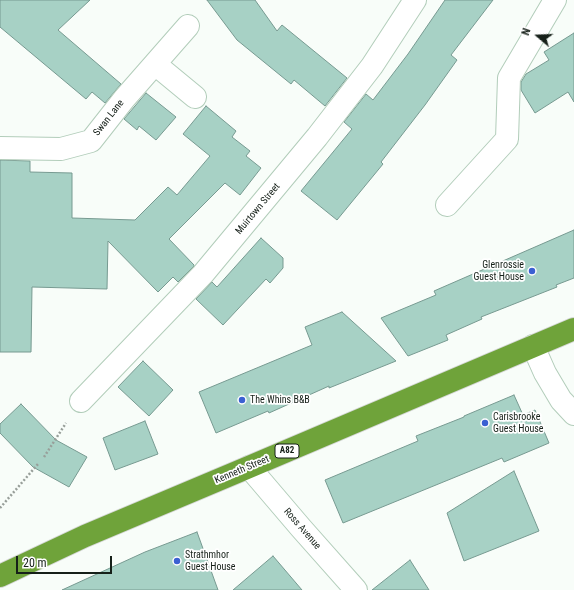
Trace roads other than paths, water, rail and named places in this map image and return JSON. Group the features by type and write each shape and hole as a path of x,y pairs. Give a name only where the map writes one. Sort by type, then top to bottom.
{"highway":[{"name":"Kenneth Street","path":"0,576 85,536 574,329"}],"street":[{"name":"Muirtown Street","path":"81,401 203,274 318,137 372,66 415,0"},
{"path":"447,205 507,140 509,78 555,0"},
{"name":"Swan Lane","path":"0,148 61,149 91,141 124,99 188,26"},
{"path":"155,64 195,97"},
{"path":"533,346 545,374 562,400 574,414"},
{"name":"Ross Avenue","path":"249,467 356,590"}],"place":[{"name":"Glenrossie Guest House","path":"532,271"},
{"name":"The Whins B&B","path":"242,400"},
{"name":"Carisbrooke Guest House","path":"485,423"},
{"name":"Strathmhor Guest House","path":"177,561"}]}
